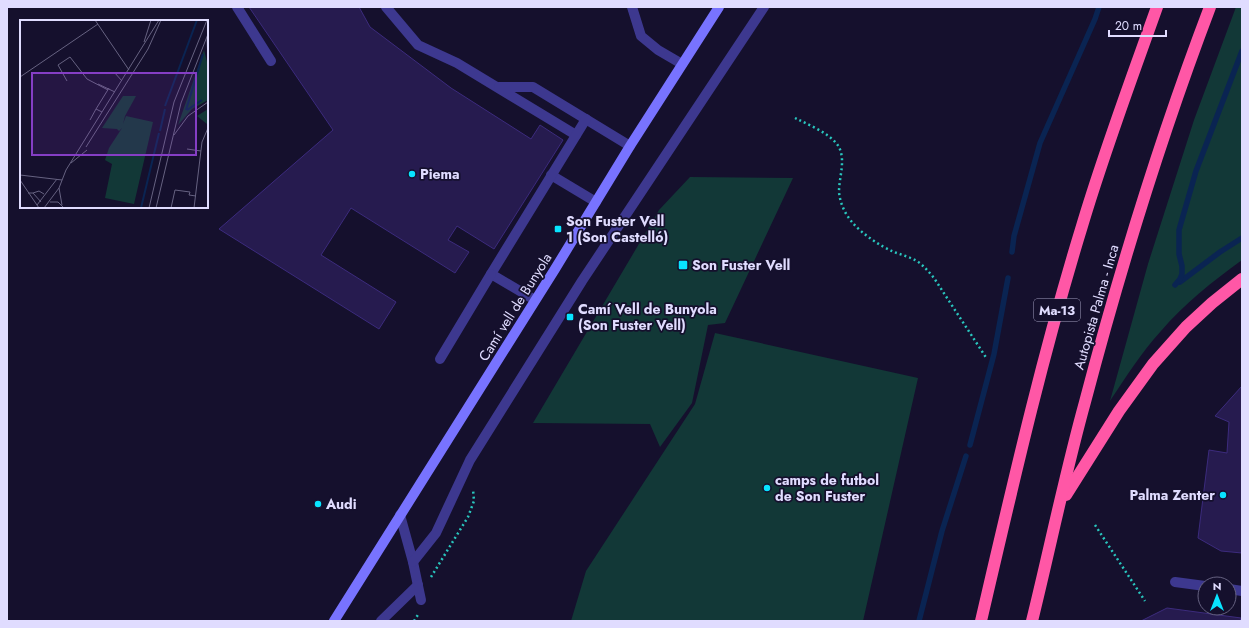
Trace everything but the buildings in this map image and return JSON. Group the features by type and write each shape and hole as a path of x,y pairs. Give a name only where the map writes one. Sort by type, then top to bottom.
{"highway":[{"name":"Ma-13","path":"981,621 1032,405 1058,307 1110,137 1157,7"},
{"name":"Autopista Palma - Inca","path":"1032,621 1084,404 1133,232 1210,7"},
{"path":"1060,504 1119,411 1152,364 1186,327 1212,303 1242,279"}],"main road":[{"name":"Camí vell de Bunyola","path":"334,621 536,300 630,146 719,7"}],"lane":[{"path":"237,7 270,60"},
{"path":"386,7 418,45 457,63 576,135"},
{"path":"632,7 641,36 658,50 682,64"},
{"path":"413,562 436,533 470,460 578,287 764,7"},
{"path":"499,88 533,86 630,146"},
{"path":"440,359 586,119"},
{"path":"551,175 596,202"},
{"path":"491,274 536,300"},
{"path":"400,515 413,562 420,600"},
{"path":"1175,582 1197,585"},
{"path":"381,621 418,585"}],"path":[{"path":"796,118 826,134 837,144 842,158 839,193 843,208 852,222 865,234 892,251 916,261 926,268 987,359"},
{"path":"1095,525 1145,601"}],"green space":[{"path":"1236,7 1242,7 1242,260 1199,293 1179,311 1140,356 1110,401 1148,264 1194,120"},
{"path":"690,177 793,178 725,323 708,325 692,403 660,447 650,424 533,423 659,210"},
{"name":"camps de futbol de Son Fuster","path":"715,333 918,378 863,621 571,621 586,571 695,404"}],"waterway":[{"path":"1012,252 1014,236 1040,143 1099,7"},
{"path":"1175,285 1182,274 1179,254 1179,230 1196,171 1242,51"},
{"path":"1180,282 1220,252 1242,238"},
{"path":"970,445 994,354 1008,278"},
{"path":"919,621 942,531 966,456"}],"place":[{"name":"Piema","path":"412,174"},
{"name":"Son Fuster Vell 1 (Son Castelló)","path":"558,229"},
{"name":"Son Fuster Vell","path":"683,265"},
{"name":"Camí Vell de Bunyola (Son Fuster Vell)","path":"570,317"},
{"name":"camps de futbol de Son Fuster","path":"767,488"},
{"name":"Palma Zenter","path":"1223,495"},
{"name":"Audi","path":"318,504"}]}
